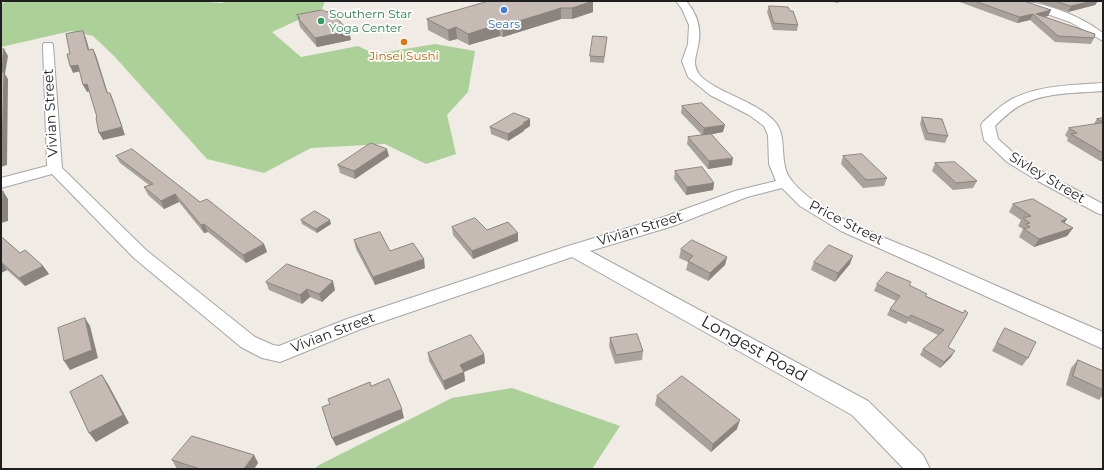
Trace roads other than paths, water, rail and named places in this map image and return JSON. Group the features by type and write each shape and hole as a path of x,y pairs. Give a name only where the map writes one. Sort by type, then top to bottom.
{"street":[{"name":"Price Street","path":"681,1 687,8 694,25 693,44 688,61 694,77 714,92 754,112 770,124 775,135 776,164 785,183 806,203 847,226 1103,341"},
{"path":"1018,1 1072,20 1103,38"},
{"name":"Vivian Street","path":"48,45 55,169 140,254 248,342 269,352 280,354 354,324 574,250 668,222 741,194 785,183"},
{"name":"Sivley Street","path":"1103,87 1046,94 1022,99 1005,110 988,125 991,140 1012,159 1043,178 1103,210"},
{"path":"1,183 55,169"},
{"name":"Longest Road","path":"574,250 860,408 914,463 918,469"}],"place":[{"name":"Sears","path":"504,10"},
{"name":"Southern Star Yoga Center","path":"321,21"},
{"name":"Jinsei Sushi","path":"404,42"}]}
